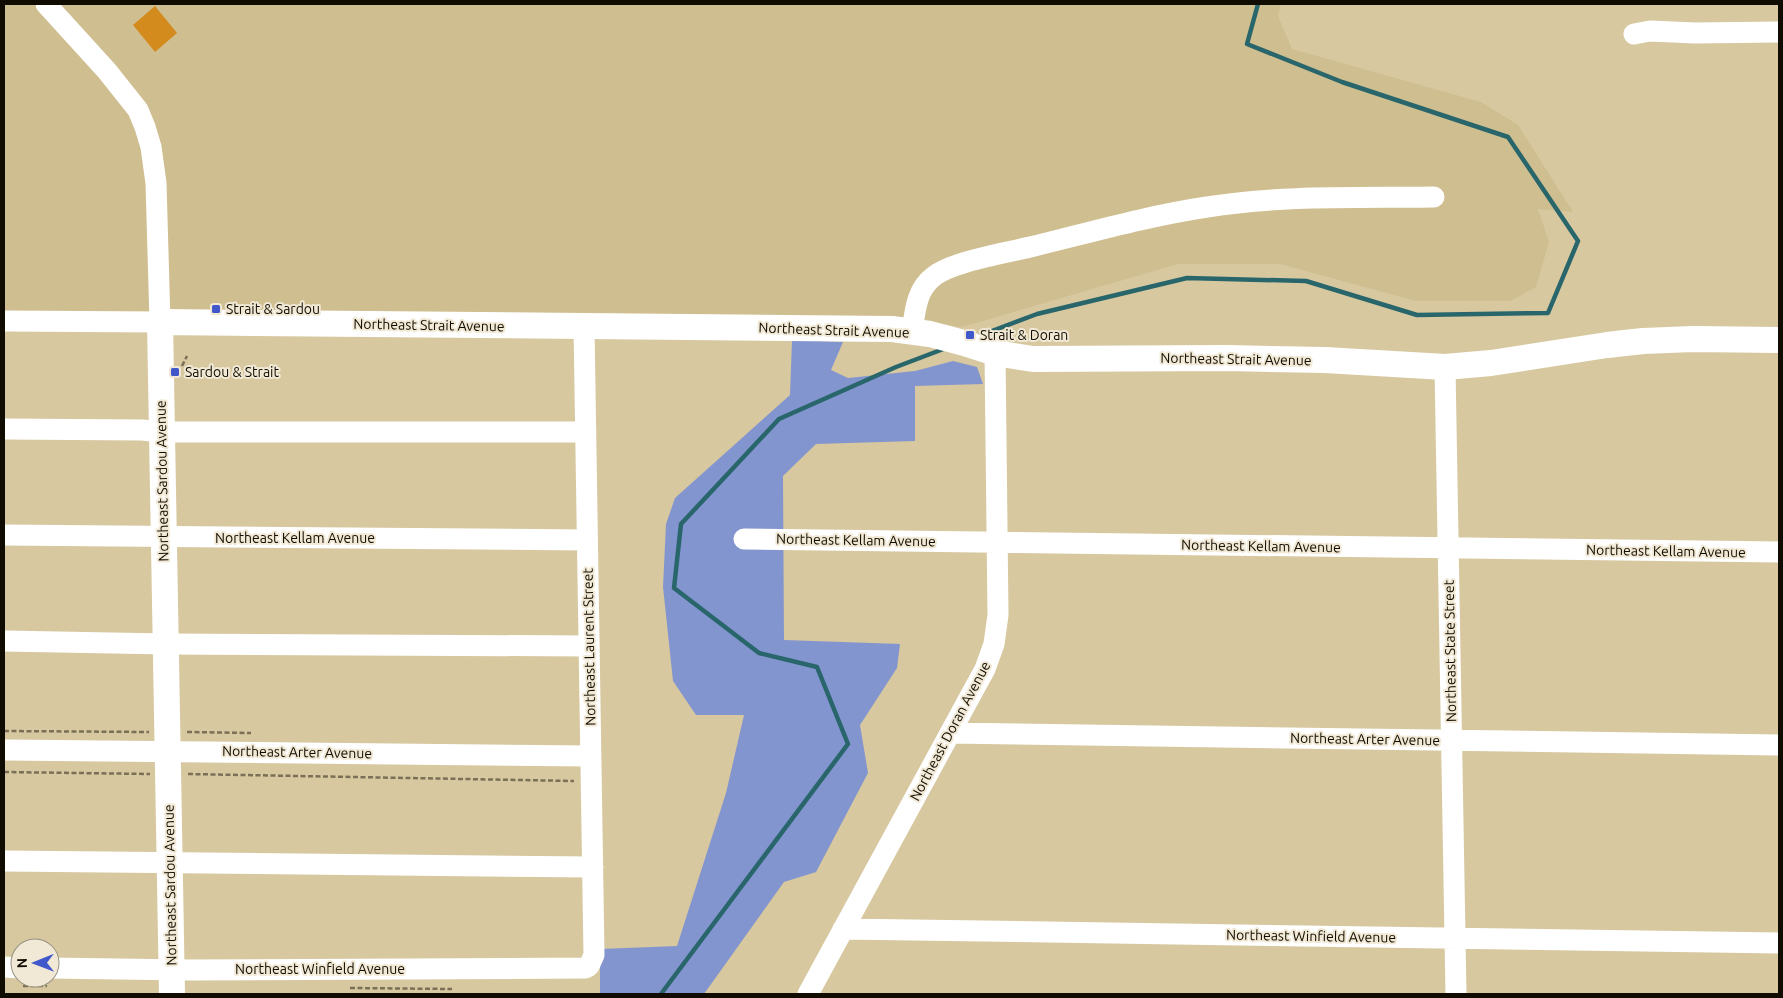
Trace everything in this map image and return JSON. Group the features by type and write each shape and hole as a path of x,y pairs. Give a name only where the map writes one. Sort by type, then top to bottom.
{"main road":[{"name":"Northeast Strait Avenue","path":"160,322 892,329 930,334 995,353 1033,359 1226,358 1325,360 1444,367 1491,364 1607,345 1644,341 1693,339 1779,340"},
{"name":"Northeast Sardou Avenue","path":"160,322 172,982"}],"street":[{"name":"Northeast Sardou Avenue","path":"46,4 138,110 145,127 151,147 156,184 160,322"},
{"path":"1634,34 1650,31 1695,33 1779,32"},
{"path":"912,332 915,308 923,286 942,270 974,261 1207,207 1263,200 1306,198 1434,198"},
{"name":"Northeast Strait Avenue","path":"4,321 160,322"},
{"name":"Northeast Laurent Street","path":"584,326 594,955 589,966"},
{"name":"Northeast Doran Avenue","path":"808,994 985,669 994,644 998,615 995,353"},
{"name":"Northeast State Street","path":"1444,367 1456,994"},
{"path":"4,429 142,430 162,432 586,432"},
{"name":"Northeast Kellam Avenue","path":"4,535 587,540"},
{"name":"Northeast Kellam Avenue","path":"744,539 1779,552"},
{"path":"4,641 166,644 589,646"},
{"name":"Northeast Arter Avenue","path":"950,733 1779,745"},
{"name":"Northeast Arter Avenue","path":"4,750 168,762 590,756"},
{"path":"4,862 593,867"},
{"name":"Northeast Winfield Avenue","path":"843,928 1779,943"},
{"name":"Northeast Winfield Avenue","path":"60,969 172,982 585,968 589,966"}],"path":[{"path":"4,772 168,762 574,780 574,790"}],"shaded area":[{"path":"4,4 1281,4 1278,16 1292,49 1481,102 1518,125 1573,212 1538,209 1549,242 1536,287 1510,301 1416,301 1280,264 1178,264 962,327 891,316 4,312"},
{"path":"792,340 843,342 831,370 848,378 915,371 953,361 977,367 983,384 915,386 915,441 816,444 783,476 784,640 900,644 897,668 860,725 868,773 816,872 784,882 704,994 600,994 600,949 677,946 726,793 744,715 696,715 673,681 663,587 666,524 675,498 790,395"}],"building":[{"path":"155,6 177,33 155,52 133,25"}],"waterway":[{"path":"976,337 1037,314 1187,278 1306,281 1417,315 1548,313 1578,241 1508,137 1342,82 1247,44 1258,4"},
{"path":"661,994 848,744 817,667 759,653 674,588 681,524 779,419 896,367 946,348"}],"place":[{"name":"Strait & Sardou","path":"216,309"},
{"name":"Strait & Doran","path":"970,335"},
{"name":"Sardou & Strait","path":"175,372"}]}
